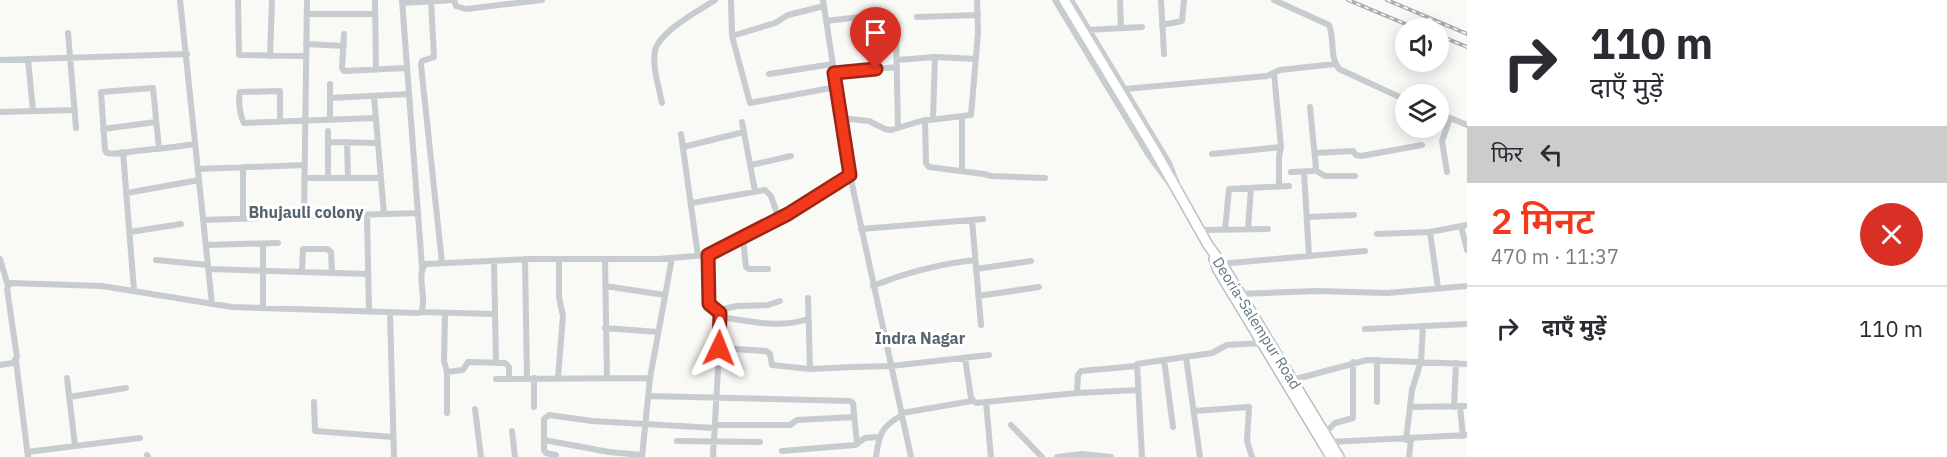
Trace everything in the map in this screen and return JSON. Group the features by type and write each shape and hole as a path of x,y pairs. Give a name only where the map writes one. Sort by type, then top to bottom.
{"highway":[{"name":"Deoria-Salempur Road","path":"1064,0 1155,151 1262,343 1331,457"},
{"name":"Deoria-Salempur Road","path":"1219,264 1240,294 1339,457"}],"street":[{"path":"180,0 212,304"},
{"path":"238,0 238,53 242,56 306,56"},
{"path":"270,56 272,0"},
{"path":"304,216 307,0"},
{"path":"375,0 376,70"},
{"path":"421,312 424,306 422,267 402,2 454,0 456,6 466,9 542,0"},
{"path":"662,102 654,58 657,45 670,30 715,0"},
{"path":"731,0 732,36 750,103 836,87"},
{"path":"840,118 869,121 885,129 898,128 925,120 972,114 977,0"},
{"path":"1055,0 1148,154 1170,185 1179,193"},
{"path":"1071,0 1169,163 1176,178 1179,193"},
{"path":"1120,0 1121,28"},
{"path":"1161,0 1164,54"},
{"path":"1162,25 1182,21 1184,0"},
{"path":"1274,0 1329,25 1335,63 1339,69 1395,95"},
{"path":"431,1 434,57 422,61 421,65 442,262"},
{"path":"732,36 775,23 788,15 824,3 850,175 911,457"},
{"path":"307,14 375,14"},
{"path":"917,17 978,15"},
{"path":"826,21 860,17"},
{"path":"1088,30 1142,27"},
{"path":"68,33 76,128"},
{"path":"344,33 343,69 406,68"},
{"path":"896,33 898,128"},
{"path":"306,44 344,46"},
{"path":"0,60 187,54"},
{"path":"834,73 935,57 976,59"},
{"path":"933,119 935,57"},
{"path":"28,59 33,111"},
{"path":"1125,89 1267,76 1281,70 1335,63"},
{"path":"769,74 833,64"},
{"path":"1274,73 1281,147 1279,186"},
{"path":"330,84 330,120"},
{"path":"159,149 151,87 101,92 105,152 109,154 159,149 195,144"},
{"path":"280,122 280,92 240,92 244,123 280,122 376,118"},
{"path":"330,98 408,94"},
{"path":"374,96 384,214"},
{"path":"1310,107 1315,170"},
{"path":"0,112 75,110"},
{"path":"962,117 962,170"},
{"path":"1449,118 1467,124"},
{"path":"925,120 926,162 929,167 991,176 1045,178"},
{"path":"103,129 156,122"},
{"path":"742,122 756,191"},
{"path":"328,131 328,178"},
{"path":"683,147 744,132"},
{"path":"681,134 698,256"},
{"path":"1444,138 1442,144 1447,172"},
{"path":"328,142 378,143"},
{"path":"347,142 348,178"},
{"path":"1315,153 1351,151 1360,156 1422,145"},
{"path":"1212,154 1281,147"},
{"path":"123,152 134,290"},
{"path":"750,165 791,156"},
{"path":"198,169 304,165"},
{"path":"243,167 243,219"},
{"path":"1291,172 1315,170 1325,176 1355,176"},
{"path":"1304,172 1309,256"},
{"path":"422,267 426,264 442,262 672,258 708,255 779,219 850,175"},
{"path":"304,178 381,178"},
{"path":"127,193 199,180"},
{"path":"1225,230 1228,190 1289,186"},
{"path":"1248,229 1251,188"},
{"path":"692,203 765,190 769,193 779,219"},
{"path":"203,220 418,213"},
{"path":"367,215 369,311"},
{"path":"1307,217 1354,215"},
{"path":"861,229 983,219"},
{"path":"972,220 981,325"},
{"path":"130,232 181,224"},
{"path":"1377,234 1430,232 1464,226 1467,250"},
{"path":"1200,230 1268,229"},
{"path":"1430,232 1438,288"},
{"path":"743,238 746,267 768,269"},
{"path":"206,245 278,243"},
{"path":"263,244 263,308"},
{"path":"302,272 303,249 327,249 331,252 332,272"},
{"path":"1219,264 1365,251"},
{"path":"708,255 709,304 720,314 778,325 808,320"},
{"path":"544,440 587,449 642,456 650,378 672,258"},
{"path":"0,259 8,286 28,454 140,438"},
{"path":"525,259 530,378 534,407"},
{"path":"558,378 563,316 559,297 559,259"},
{"path":"605,259 607,378"},
{"path":"156,260 208,267 368,274"},
{"path":"873,286 914,270 975,260"},
{"path":"494,261 496,363"},
{"path":"976,269 1031,261"},
{"path":"8,286 14,282 102,286 232,307 495,314"},
{"path":"605,286 665,295"},
{"path":"1240,294 1317,291 1388,293 1467,286"},
{"path":"978,296 1040,287"},
{"path":"808,298 810,369"},
{"path":"720,314 737,306 768,305 780,301"},
{"path":"390,312 394,457"},
{"path":"445,313 444,361 447,372 447,413"},
{"path":"713,457 720,314"},
{"path":"1365,329 1467,324"},
{"path":"1409,457 1410,407 1412,390 1421,361 1423,326"},
{"path":"605,327 658,332"},
{"path":"1077,393 1078,375 1081,371 1137,366 1138,363 1212,353 1227,345 1262,343"},
{"path":"719,348 766,351 770,354 772,365 810,369 891,366 989,355"},
{"path":"1186,357 1200,457"},
{"path":"965,358 972,401"},
{"path":"1164,360 1173,427"},
{"path":"1292,380 1353,363 1377,360 1467,364"},
{"path":"1377,360 1377,402"},
{"path":"0,365 16,361"},
{"path":"447,372 463,370 468,362 496,363 507,365 509,378"},
{"path":"1325,434 1335,423 1353,418 1353,363"},
{"path":"1330,442 1465,436 1456,363"},
{"path":"1137,366 1142,457"},
{"path":"67,378 75,446"},
{"path":"496,379 650,378"},
{"path":"69,397 126,388"},
{"path":"876,457 879,437 885,427 902,414 972,401 986,402 1077,393 1138,390"},
{"path":"648,396 850,401 853,403 856,444"},
{"path":"314,402 315,431 393,437"},
{"path":"986,402 991,457"},
{"path":"1410,407 1460,406"},
{"path":"1194,411 1248,407 1247,438 1252,457"},
{"path":"475,409 481,457"},
{"path":"558,456 544,451 544,419 549,415 645,425 715,426 790,425 796,420 854,417"},
{"path":"1011,425 1042,457"},
{"path":"512,431 515,457"},
{"path":"782,451 856,444 865,438 879,437"},
{"path":"677,441 760,442"},
{"path":"1058,457 1111,457"}],"railway":[{"path":"1348,0 1395,20"},
{"path":"1387,0 1467,34"},
{"path":"1449,40 1467,47"}],"district":[{"name":"Bhujauli colony","path":"306,212"},
{"name":"Indra Nagar","path":"920,338"}],"route":[{"path":"719,348 720,313 709,304 708,255 788,214 850,175 834,73 876,69"}]}
